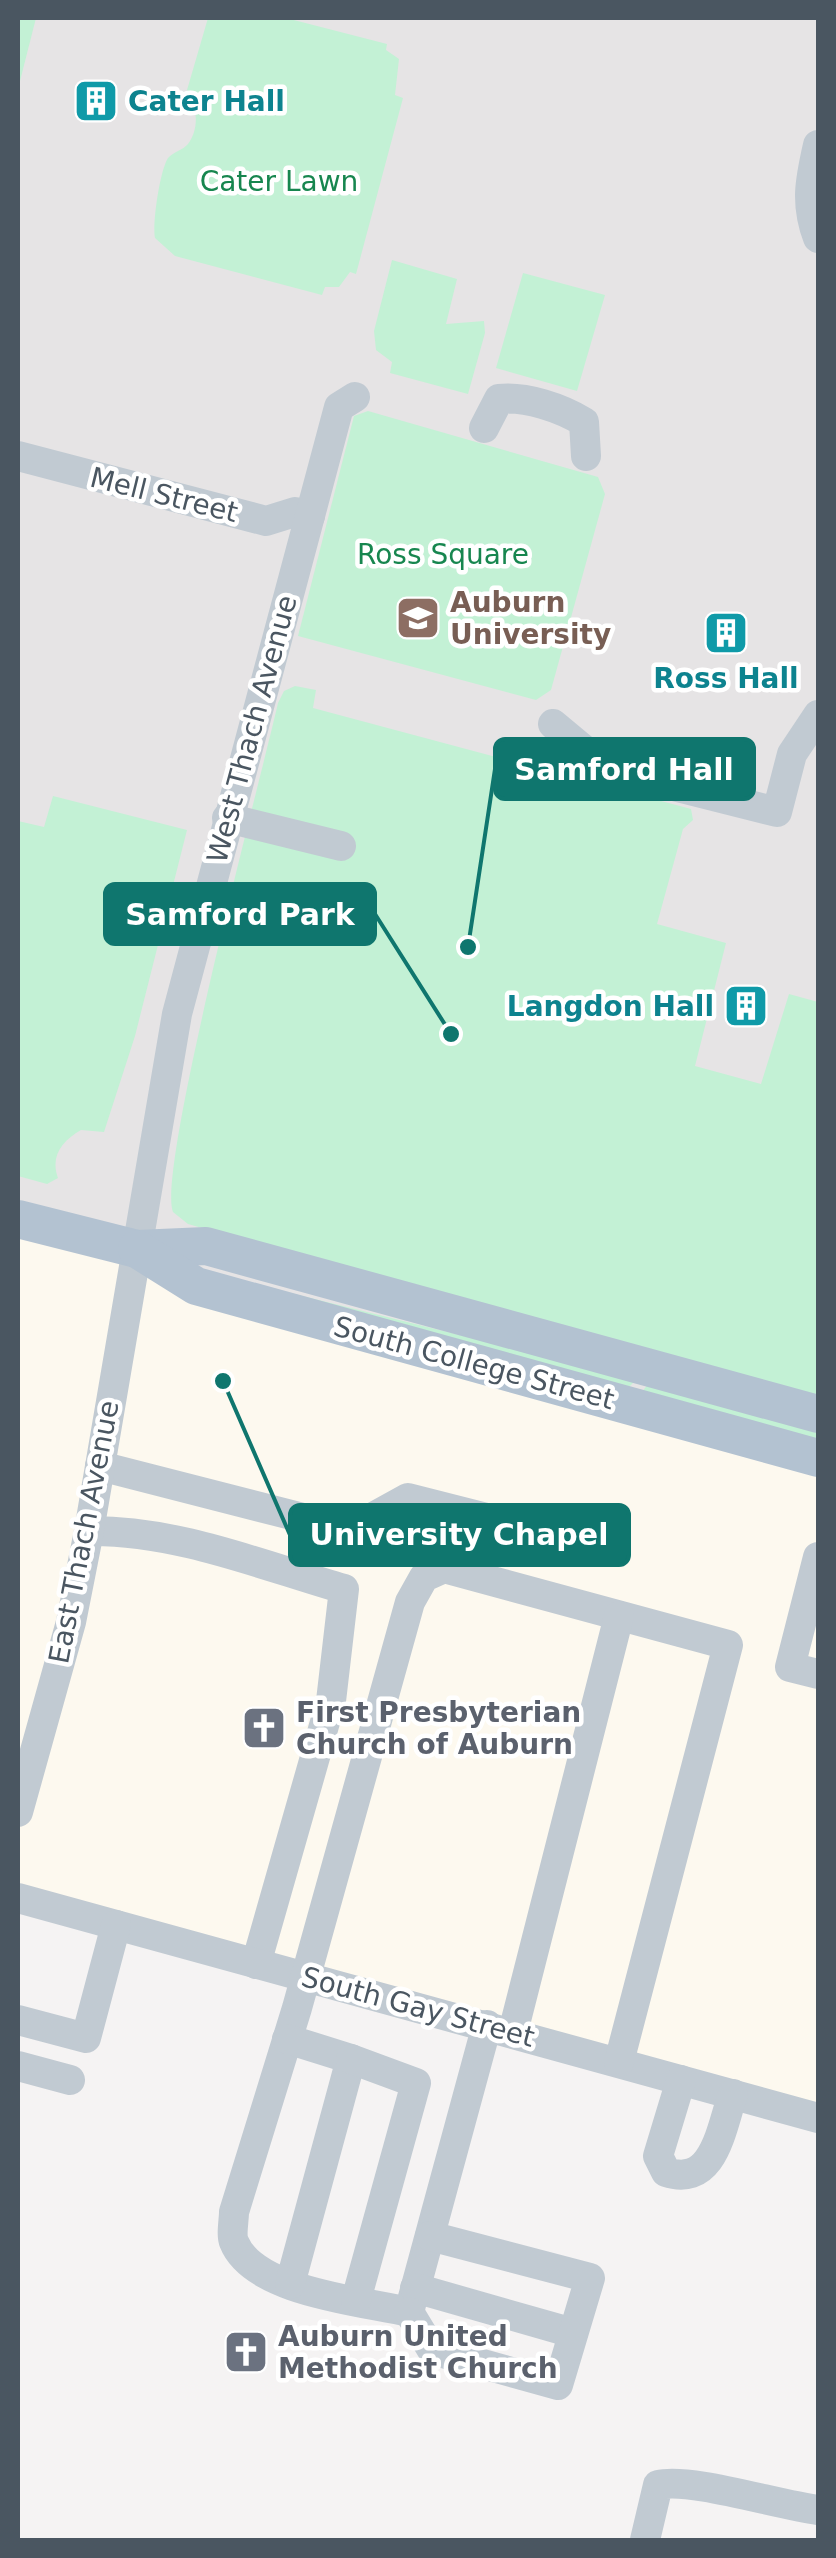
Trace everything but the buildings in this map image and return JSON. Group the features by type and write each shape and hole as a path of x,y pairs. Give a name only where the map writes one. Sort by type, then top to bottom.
{"main road":[{"name":"South College Street","path":"18,1220 137,1249 206,1246 818,1414"},
{"name":"South College Street","path":"137,1249 196,1286 818,1458"}],"street":[{"path":"818,146 808,191 810,216 818,238"},
{"name":"West Thach Avenue","path":"137,1249 178,1014 227,818 338,408 355,397"},
{"path":"484,428 498,400 546,406 584,422 586,456"},
{"name":"Mell Street","path":"18,456 266,521 294,512 310,516"},
{"path":"552,724 601,764 618,772 777,812 792,754 818,715"},
{"path":"227,818 342,846"},
{"name":"East Thach Avenue","path":"18,1812 70,1622 137,1249"},
{"path":"100,1466 350,1530 408,1498 534,1530"},
{"path":"89,1531 126,1531 175,1540 344,1589 331,1701 256,1964"},
{"path":"818,1556 790,1666 818,1674"},
{"path":"573,2333 412,2300 356,2300 273,2280 233,2241 234,2212 306,1978 401,1631 424,1577 444,1568 728,1645 619,2062"},
{"path":"430,2236 590,2278 558,2384 432,2350 412,2300 430,2236 500,2029 619,1616"},
{"name":"South Gay Street","path":"18,1898 818,2118"},
{"path":"18,2020 86,2038 116,1925"},
{"path":"287,2039 416,2083 356,2300"},
{"path":"290,2284 351,2059"},
{"path":"18,2066 70,2080"},
{"path":"681,2080 658,2156 666,2172 681,2177 700,2172 710,2160 732,2094"},
{"path":"646,2540 658,2485 676,2480 772,2504 818,2510"}],"shaded area":[{"name":"Auburn University","path":"18,18 818,18 818,1458 18,1218"},
{"path":"18,1219 818,1458 818,2118 18,1898"}],"green space":[{"path":"18,18 36,18 18,89"},
{"name":"Cater Lawn","path":"208,18 286,18 387,44 386,50 399,59 395,95 403,98 356,274 350,272 339,287 325,287 322,295 175,256 155,238 157,197 165,164 188,144 196,124 187,90"},
{"path":"392,260 457,279 446,324 484,321 485,333 468,394 390,373 392,362 376,350 374,331"},
{"path":"523,273 605,295 577,391 496,368"},
{"name":"Ross Square","path":"368,411 598,477 605,494 551,690 536,700 298,636 354,416"},
{"path":"295,686 316,690 313,708 691,809 693,820 683,829 657,924 726,943 695,1066 761,1084 789,994 818,1002 818,1403 188,1224 173,1212 172,1182 180,1126 213,969 278,703 284,691"},
{"path":"53,796 187,830 135,1036 104,1132 81,1130 68,1139 57,1156 58,1178 47,1184 18,1176 18,821 44,827"},
{"path":"222,1276 637,1379 627,1389"},
{"path":"649,1383 818,1429 818,1440 641,1393"}],"place":[{"name":"Cater Hall","path":"96,101"},
{"name":"Auburn University","path":"418,618"},
{"name":"Ross Hall","path":"726,633"},
{"name":"Samford Hall","path":"468,947"},
{"name":"Langdon Hall","path":"746,1006"},
{"name":"Samford Park","path":"451,1034"},
{"name":"University Chapel","path":"223,1381"},
{"name":"First Presbyterian Church of Auburn","path":"264,1728"},
{"name":"Auburn United Methodist Church","path":"246,2352"}]}
